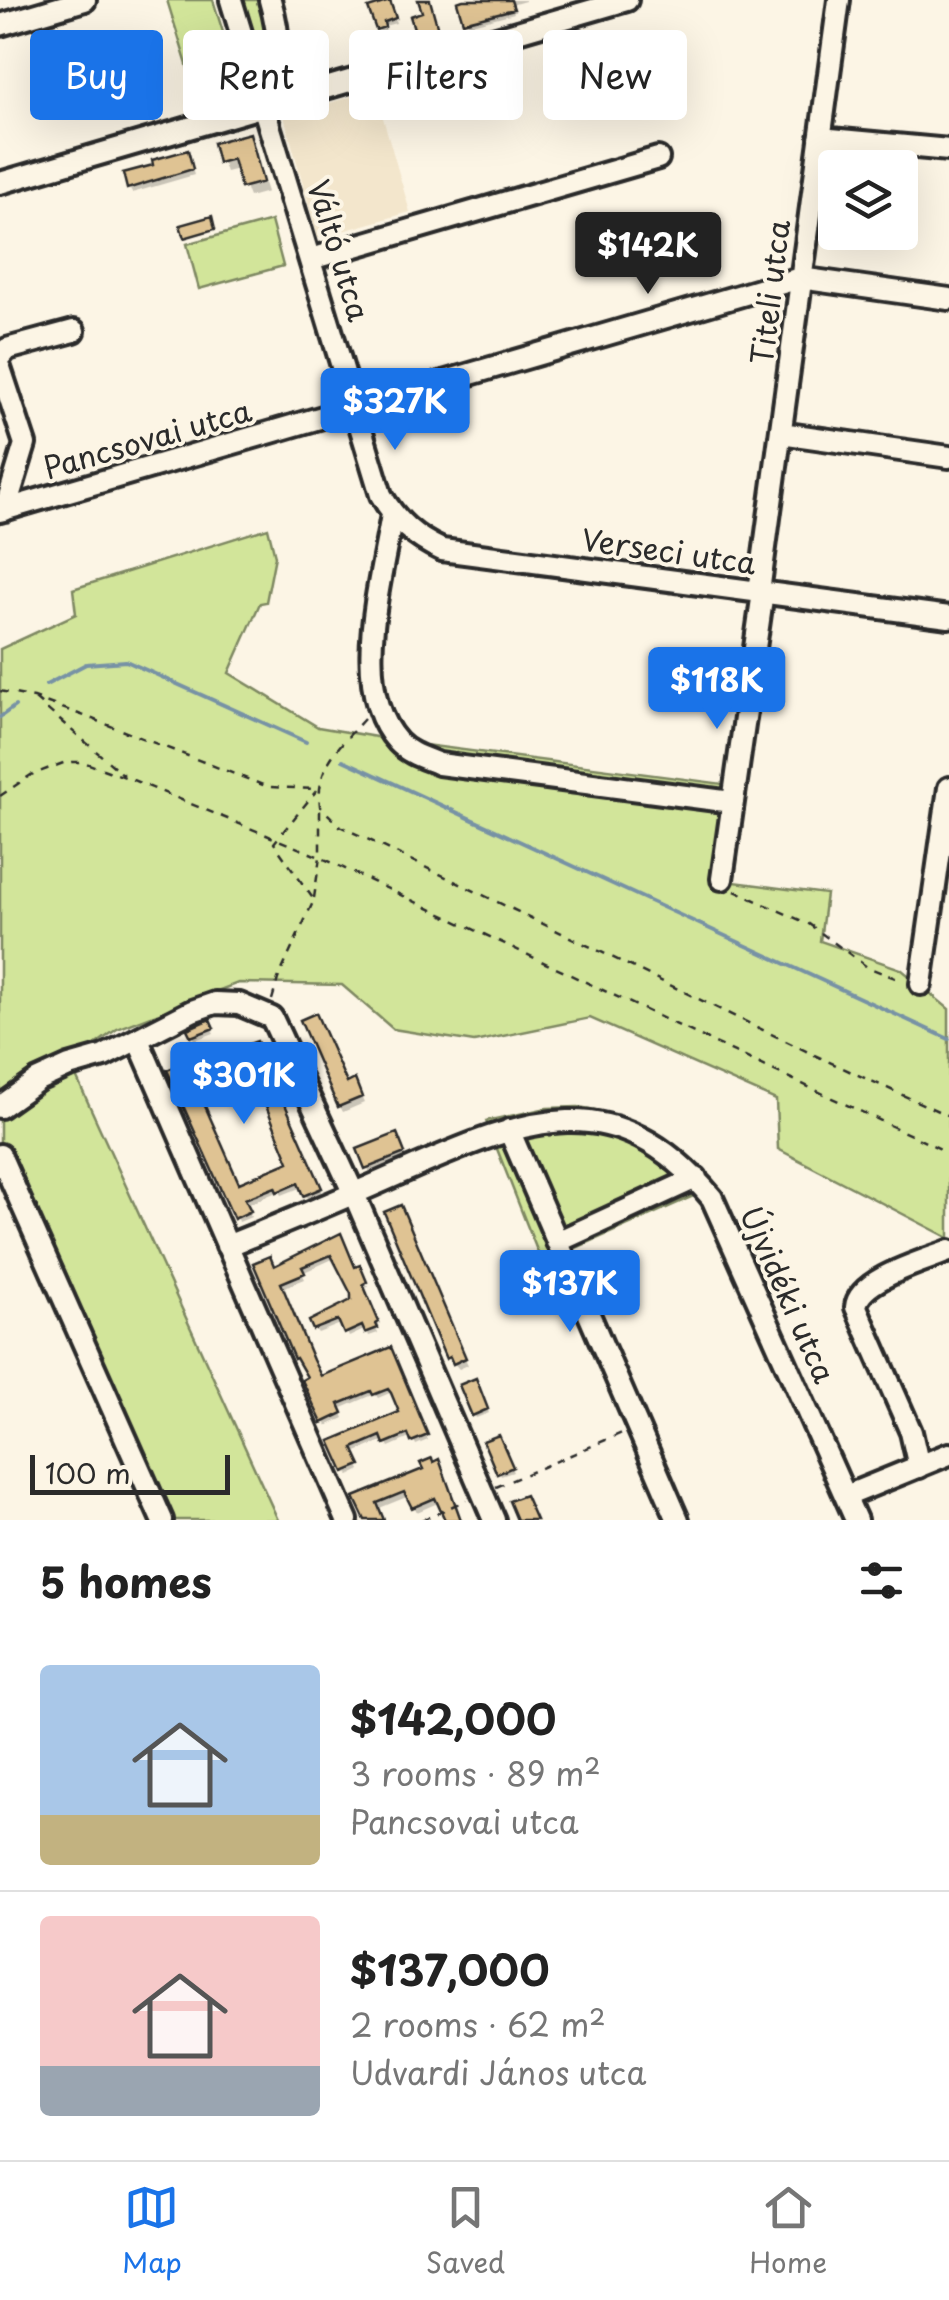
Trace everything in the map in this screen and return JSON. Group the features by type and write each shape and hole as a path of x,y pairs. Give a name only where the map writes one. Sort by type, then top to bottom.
{"street":[{"path":"0,25 85,0"},
{"name":"Váltó utca","path":"231,0 241,30"},
{"path":"270,0 278,30"},
{"path":"329,86 627,0"},
{"name":"Titeli utca","path":"722,879 839,0"},
{"path":"0,183 214,120"},
{"name":"Váltó utca","path":"269,120 381,494 392,514"},
{"path":"820,138 949,150"},
{"path":"311,259 658,158"},
{"name":"Pancsovai utca","path":"2,510 800,278 949,299"},
{"path":"0,356 7,350 74,332"},
{"path":"0,368 24,444 2,510"},
{"path":"781,433 949,457"},
{"path":"392,514 370,656 378,703 396,741 410,752 439,764 732,802"},
{"name":"Verseci utca","path":"392,514 407,529 442,550 949,617"},
{"path":"922,984 949,788"},
{"path":"0,1107 38,1080 104,1056 215,1003 238,1004 272,1018 354,1194 494,1520"},
{"path":"138,1040 347,1520"},
{"name":"Újvidéki utca","path":"227,1246 481,1138 509,1130 560,1120 612,1126 658,1146 696,1178 723,1216 856,1520"},
{"path":"509,1130 678,1520"},
{"path":"0,1155 162,1520"},
{"path":"557,1242 696,1178"},
{"path":"919,1467 911,1432 856,1307 857,1297 868,1286 949,1251"},
{"path":"846,1496 949,1454"}],"path":[{"path":"0,691 34,698 268,787 318,789"},
{"path":"34,698 128,778"},
{"path":"272,1018 272,997 278,979 314,900 320,857 321,774 334,750 378,703"},
{"path":"0,796 31,775 66,762 83,762 128,778 320,857 949,1153"},
{"path":"314,900 274,843 318,789"},
{"path":"320,806 340,826 949,1116"},
{"path":"722,879 738,893 809,924 866,968 898,981 922,984"},
{"path":"422,1520 637,1426"}],"shaded area":[{"path":"349,97 349,120 384,120 410,212 318,238 285,120 329,120 329,103"}],"green space":[{"path":"167,0 213,0 222,30 183,30 183,52"},
{"path":"236,0 265,0 269,30 247,30"},
{"path":"271,221 283,266 199,289 187,244"},
{"path":"268,528 275,556 266,602 260,603 229,673 318,727 417,744 746,787 734,882 826,894 820,941 901,969 949,1009 949,1238 778,1149 776,1100 590,1018 474,1042 393,1029 342,985 238,983 117,1029 70,1063 278,1520 170,1520 0,1144 0,649 76,614 73,589"},
{"path":"578,1107 620,1117 654,1133 716,1186 542,1263 486,1121 547,1108"}],"building":[{"path":"418,0 430,0 438,29 414,30 410,16 422,12"},
{"path":"511,0 514,9 463,22 457,2"},
{"path":"390,1 396,18 376,30 368,8"},
{"path":"250,133 263,182 241,188 233,159 218,163 213,143"},
{"path":"188,150 193,169 127,189 123,173"},
{"path":"212,216 215,229 184,238 180,225"},
{"path":"316,1013 347,1083 355,1079 362,1097 338,1107 300,1020"},
{"path":"210,1019 214,1028 191,1037 187,1029"},
{"path":"257,1041 322,1188 303,1196 298,1183 277,1192 275,1187 245,1199 251,1211 234,1219 167,1070 186,1062 192,1076 222,1063 219,1055","holes":["255,1079 289,1162 239,1183 201,1097"]},
{"path":"397,1133 405,1153 365,1169 357,1149"},
{"path":"401,1205 466,1358 453,1364 450,1357 446,1359 384,1212"},
{"path":"341,1233 355,1267 360,1265 367,1282 363,1284 378,1328 365,1333 362,1326 344,1334 338,1320 313,1330 309,1321 351,1300 351,1294 331,1255 302,1267 305,1273 281,1283 313,1360 321,1376 391,1347 428,1435 411,1442 408,1434 384,1444 381,1436 353,1448 361,1465 344,1472 330,1441 399,1412 391,1393 388,1389 373,1395 371,1391 339,1404 343,1413 322,1423 302,1380 307,1377 294,1359 253,1263 270,1256 274,1266"},
{"path":"476,1378 488,1409 472,1416 459,1385"},
{"path":"499,1435 513,1467 497,1474 483,1441"},
{"path":"432,1458 433,1462 439,1459 461,1520 445,1520 435,1498 412,1508 404,1492 377,1503 384,1520 365,1520 354,1497 423,1469 420,1463"},
{"path":"525,1495 536,1520 517,1520 509,1501"}],"waterway":[{"path":"46,685 86,664 126,661 306,742"},
{"path":"0,717 15,706"},
{"path":"343,760 949,1039"}]}
